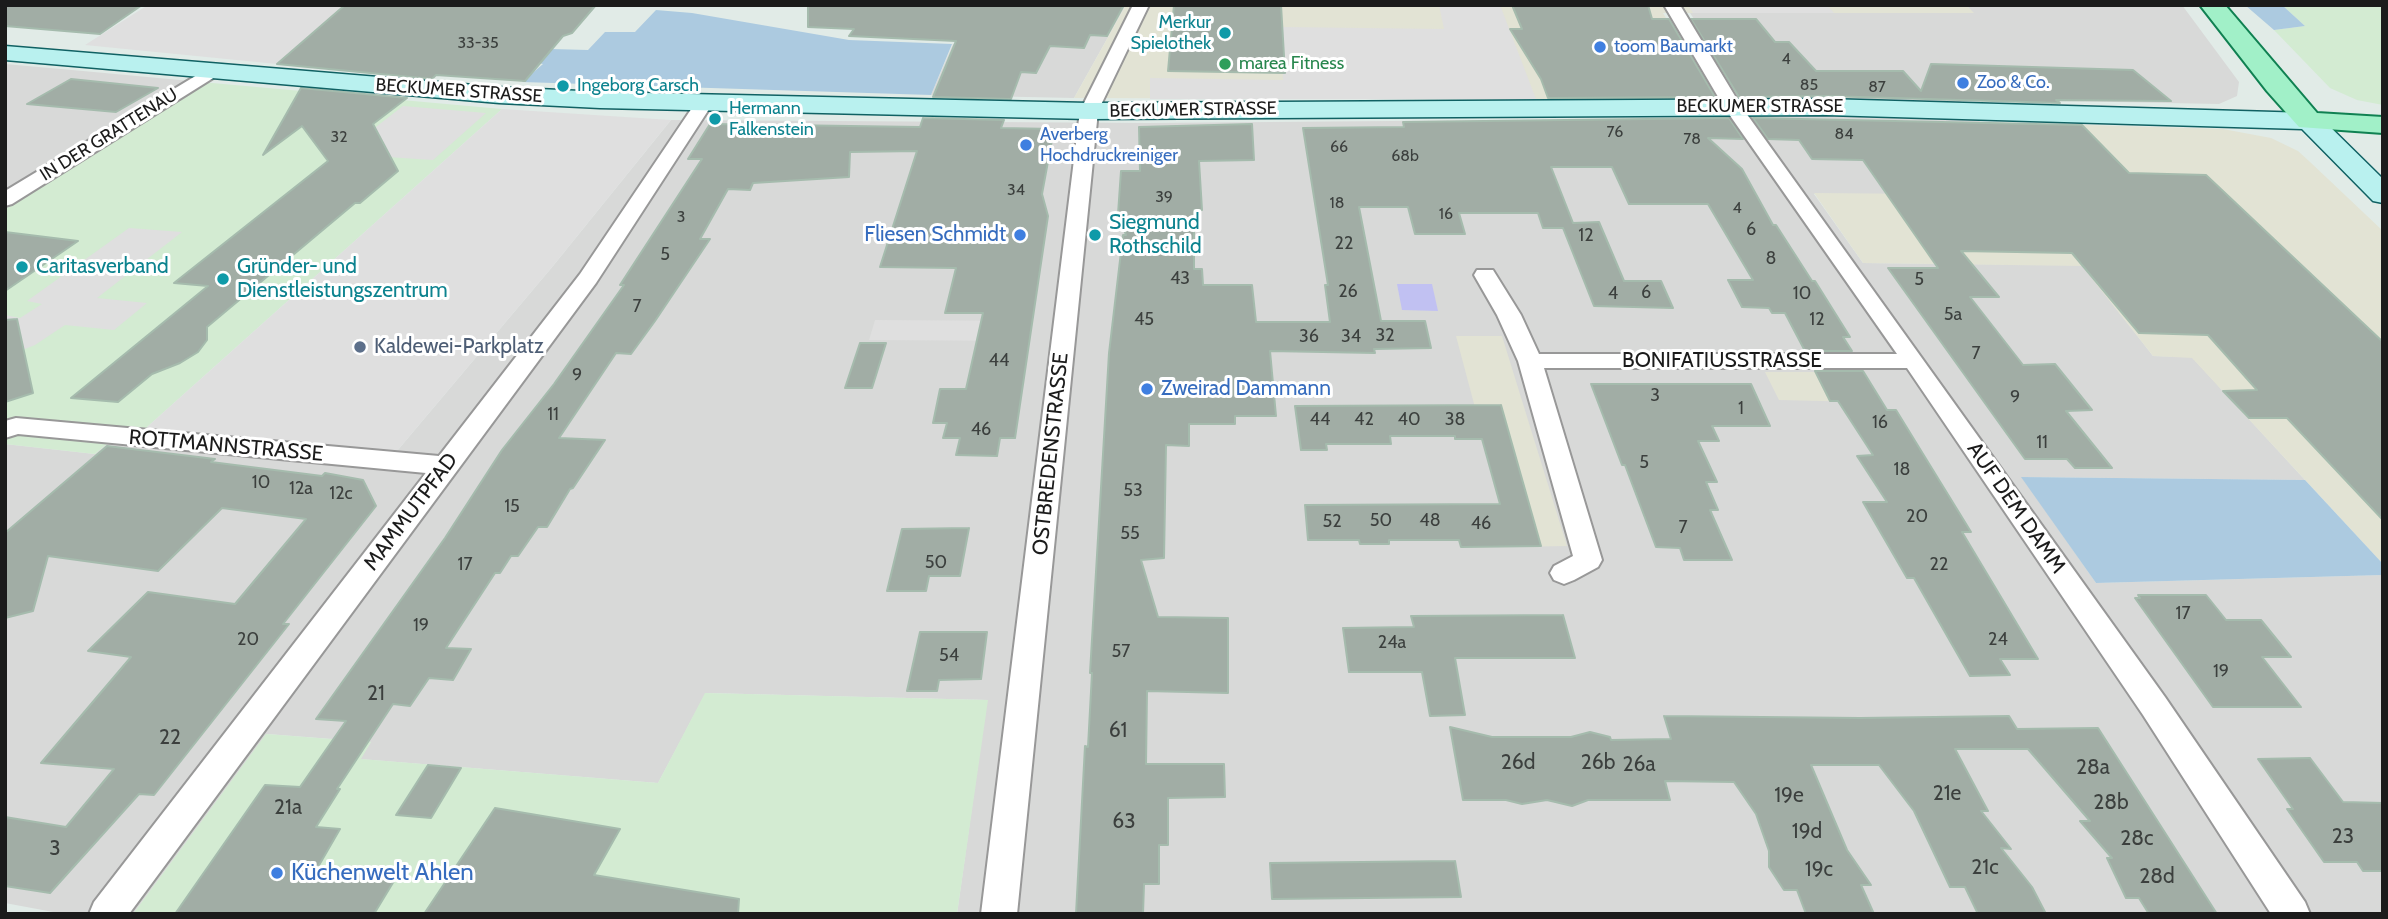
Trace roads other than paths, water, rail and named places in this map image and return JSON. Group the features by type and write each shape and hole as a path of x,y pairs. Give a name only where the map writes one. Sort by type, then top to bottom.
{"main road":[{"path":"2212,5 2276,85 2309,121"},
{"name":"BECKUMER STRASSE","path":"2309,121 2383,125"}],"street":[{"name":"OSTBREDENSTRASSE","path":"999,914 1089,111 1141,5"},
{"name":"AUF DEM DAMM","path":"1672,5 1733,107 2154,706 2292,914"},
{"name":"BECKUMER STRASSE","path":"5,53 499,95 704,103 1089,111 1733,107 1918,109 2309,121"},
{"name":"IN DER GRATTENAU","path":"5,200 212,71"},
{"name":"MAMMUTPFAD","path":"107,914 588,278 704,103"},
{"path":"2309,121 2383,195"},
{"path":"1485,275 1509,315 1530,361 1588,560 1564,573"},
{"name":"BONIFATIUSSTRASSE","path":"1530,361 1914,361"},
{"name":"ROTTMANNSTRASSE","path":"5,430 16,426 447,466"}],"place":[{"name":"Merkur Spielothek","path":"1225,33"},
{"name":"toom Baumarkt","path":"1600,47"},
{"name":"marea Fitness","path":"1225,64"},
{"name":"Zoo & Co.","path":"1963,83"},
{"name":"Ingeborg Carsch","path":"563,86"},
{"name":"Hermann Falkenstein","path":"715,119"},
{"name":"Averberg Hochdruckreiniger","path":"1026,145"},
{"name":"Fliesen Schmidt","path":"1020,235"},
{"name":"Siegmund Rothschild","path":"1095,235"},
{"name":"Caritasverband","path":"22,267"},
{"name":"Gründer- und Dienstleistungszentrum","path":"223,279"},
{"name":"Kaldewei-Parkplatz","path":"360,347"},
{"name":"Zweirad Dammann","path":"1147,389"},
{"name":"Küchenwelt Ahlen","path":"277,873"}]}
